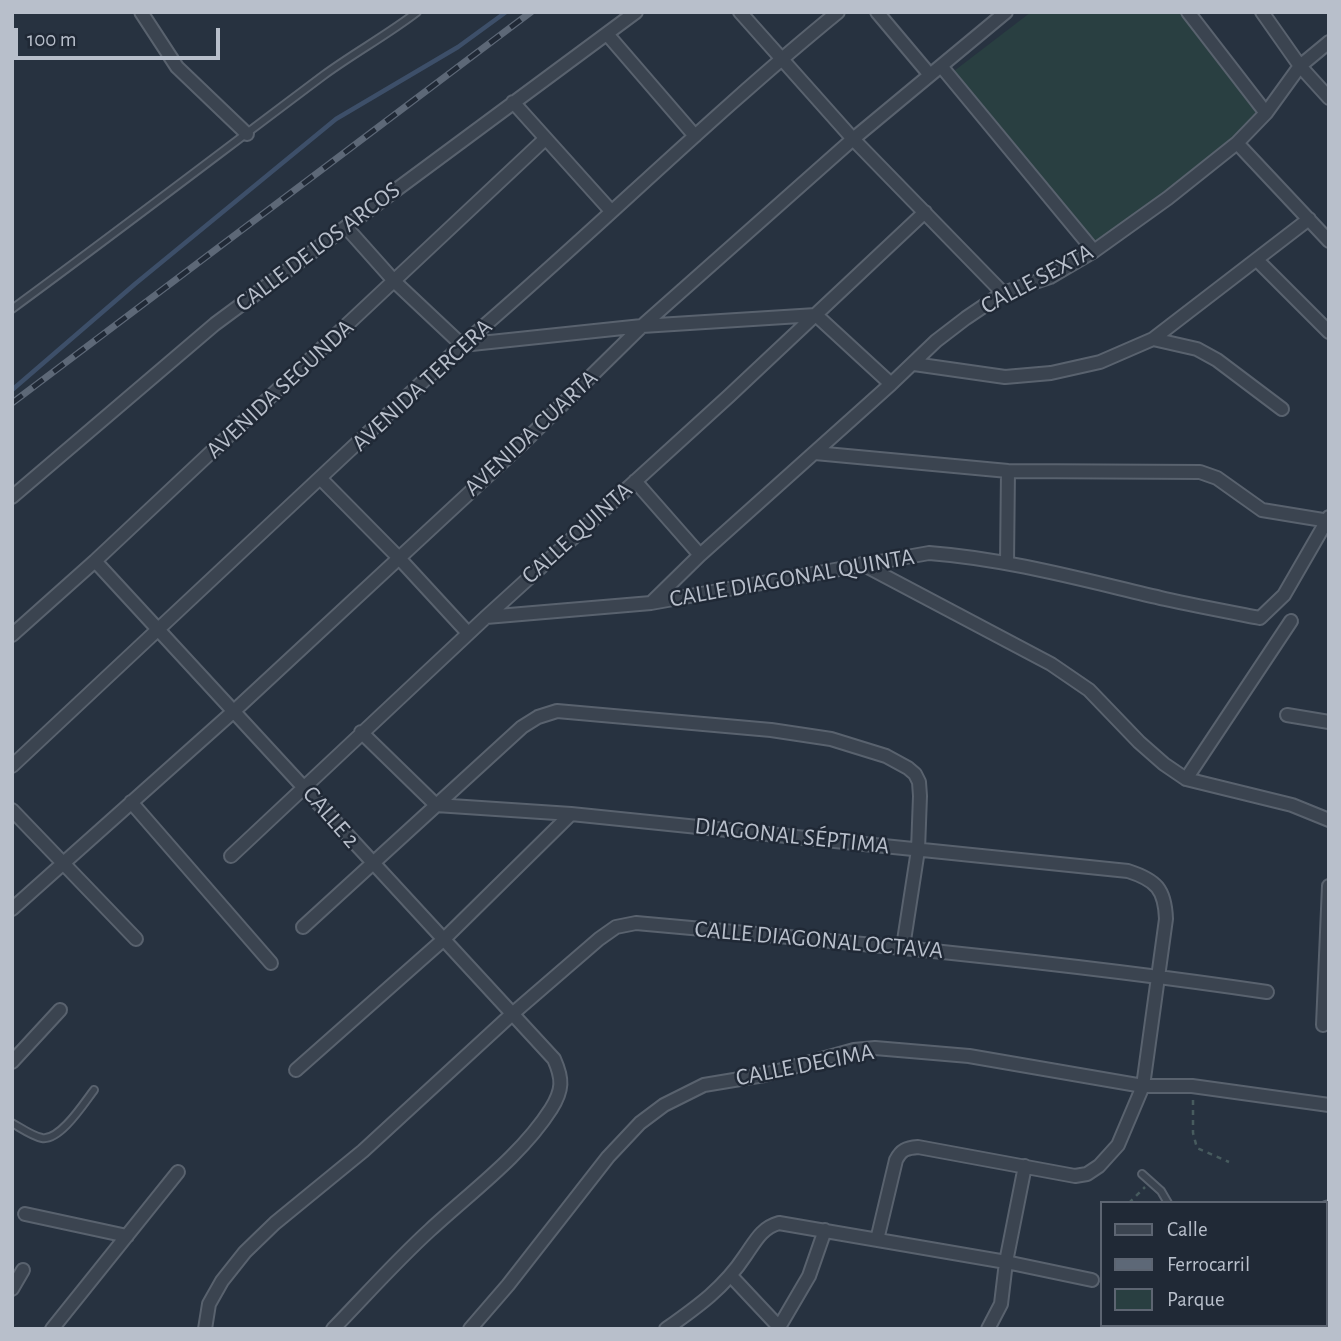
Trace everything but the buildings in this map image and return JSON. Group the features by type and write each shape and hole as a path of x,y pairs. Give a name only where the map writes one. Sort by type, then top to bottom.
{"street":[{"path":"141,12 177,67 247,134"},
{"name":"CALLE DE LOS ARCOS","path":"12,497 215,324 636,12"},
{"path":"740,12 853,139 1003,293"},
{"name":"AVENIDA TERCERA","path":"12,766 462,345 537,281 781,58 838,12"},
{"path":"877,12 930,75"},
{"name":"AVENIDA CUARTA","path":"12,909 234,710 521,444 642,327 853,139 1006,12"},
{"path":"1188,12 1266,113"},
{"path":"1262,12 1300,66 1329,98"},
{"path":"607,34 695,136"},
{"name":"CALLE SEXTA","path":"652,603 700,555 914,364 936,341 1003,293 1050,277 1094,251 1168,198 1237,143 1266,113 1300,66 1329,42"},
{"path":"941,66 1094,251"},
{"path":"513,102 544,140 611,211"},
{"name":"AVENIDA SEGUNDA","path":"12,635 395,282 544,140"},
{"path":"1237,143 1329,241"},
{"name":"CALLE QUINTA","path":"230,856 925,212"},
{"path":"914,364 1004,377 1039,374 1100,362 1153,339 1309,219"},
{"path":"346,227 395,282 462,345 642,327 816,315 891,384"},
{"path":"1257,260 1329,332"},
{"path":"1153,339 1178,343 1217,360 1282,409"},
{"path":"815,453 1008,471 1200,472 1217,478 1262,510 1328,520"},
{"path":"1007,563 1008,471"},
{"path":"321,479 468,633"},
{"path":"635,481 700,555"},
{"name":"CALLE DIAGONAL QUINTA","path":"485,617 652,603 929,553 1051,571 1260,618 1284,595 1328,520"},
{"name":"CALLE 2","path":"95,561 554,1059 562,1077 559,1092 551,1108 532,1133 332,1329"},
{"path":"862,564 1051,664 1089,691 1147,750 1186,779 1292,805 1329,820"},
{"path":"1186,779 1291,621"},
{"path":"303,927 522,727 538,717 557,711 771,730 831,739 886,756 908,768 919,782 918,849 903,947"},
{"path":"1287,715 1329,722"},
{"path":"361,732 436,805"},
{"path":"131,802 271,963"},
{"name":"DIAGONAL SÉPTIMA","path":"436,805 571,814 1128,871 1146,877 1157,886 1165,898 1166,919 1158,977"},
{"path":"12,810 136,939"},
{"path":"296,1070 443,940 571,814"},
{"path":"1323,1025 1327,993 1329,886"},
{"name":"CALLE DIAGONAL OCTAVA","path":"205,1329 209,1304 222,1281 245,1252 275,1223 363,1151 511,1015 616,927 636,923 903,947 1068,964 1267,992"},
{"path":"877,1240 900,1152 918,1147 1066,1175 1087,1174 1099,1166 1118,1146 1143,1086 1158,977"},
{"path":"12,1062 60,1010"},
{"name":"CALLE DECIMA","path":"470,1329 508,1285 608,1157 640,1123 664,1105 704,1084 764,1075 853,1050 875,1048 969,1056 1143,1086 1192,1086 1329,1105"},
{"path":"988,1329 1001,1304 1006,1262 1025,1166"},
{"path":"52,1329 178,1172"},
{"path":"25,1214 127,1236"},
{"path":"666,1329 712,1297 732,1277 761,1232 768,1226 779,1223 1006,1262 1092,1280"},
{"path":"732,1277 778,1328 809,1276 825,1230"},
{"path":"12,1289 23,1270"}],"lane":[{"path":"12,309 327,73 417,12"},
{"path":"12,1123 40,1138 49,1138 61,1130 94,1090"},
{"path":"1142,1174 1161,1191 1167,1201"}],"path":[{"path":"1192,1086 1193,1133 1197,1148 1229,1162"},
{"path":"1131,1201 1150,1183"}],"green space":[{"path":"1031,12 1186,12 1262,116 1095,247 954,71"}],"waterway":[{"path":"12,390 135,284 336,119 458,47 506,12"}],"railway":[{"path":"12,403 531,12"}]}
